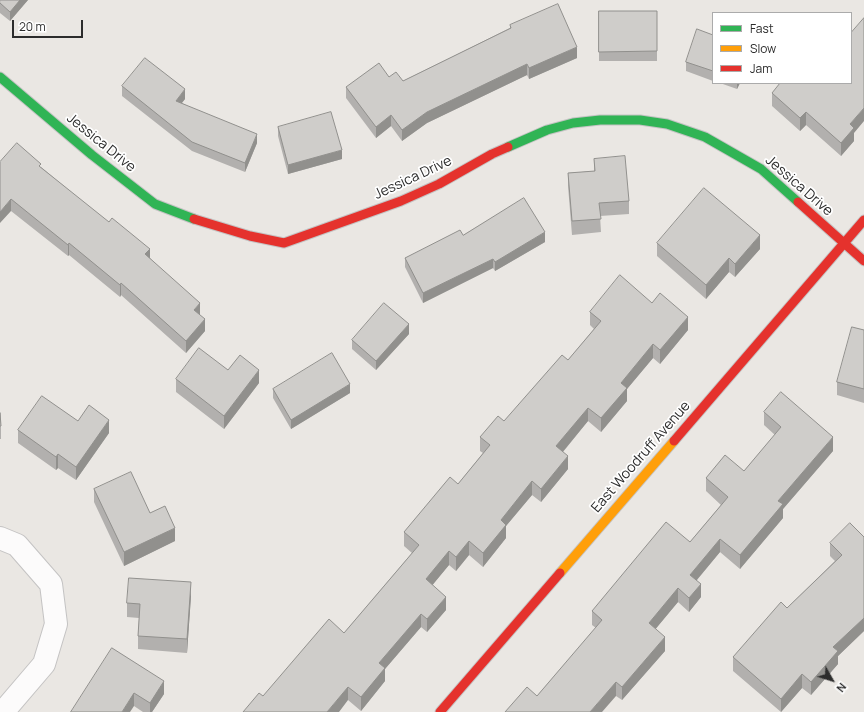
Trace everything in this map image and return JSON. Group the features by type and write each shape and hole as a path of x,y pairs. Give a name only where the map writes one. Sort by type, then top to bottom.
{"street":[{"name":"Jessica Drive","path":"0,77 92,155 155,204 202,222 277,241 284,242 328,228 401,201 439,184 492,154 547,130 600,120 640,120 660,123 705,137 761,169 843,244 864,261"},
{"name":"East Woodruff Avenue","path":"440,712 864,220"},
{"path":"0,538 16,545 50,584 56,624 44,664 3,712"}],"building":[{"path":"0,0 20,0 10,12 0,3"},
{"path":"558,4 577,47 529,68 527,64 427,112 402,130 391,115 376,127 346,87 379,63 389,77 396,72 403,81 511,28 510,25"},
{"path":"599,11 657,11 657,51 599,52"},
{"path":"864,18 864,108 850,124 854,128 841,143 806,112 800,118 772,93 779,84 852,84 852,32"},
{"path":"697,29 712,35 712,71 686,62"},
{"path":"145,58 185,89 176,101 257,134 245,163 192,142 122,86"},
{"path":"331,112 342,150 288,165 278,127"},
{"path":"17,143 41,164 39,166 109,222 112,218 150,249 145,254 200,303 194,310 205,319 186,341 121,283 120,285 69,243 68,245 11,199 0,212 0,162"},
{"path":"625,156 629,201 599,203 601,219 572,221 568,173 595,171 594,159"},
{"path":"704,188 760,235 735,264 729,258 706,285 657,243"},
{"path":"524,198 545,232 495,262 493,259 423,293 405,258 460,230 463,235"},
{"path":"620,275 652,303 660,293 688,317 660,350 653,344 621,383 627,388 601,418 588,408 556,446 568,456 541,489 532,481 501,520 506,525 483,553 469,541 456,557 449,551 426,579 446,597 427,619 421,614 379,663 385,668 361,697 348,687 327,712 243,712 259,693 263,696 329,619 344,633 419,545 404,532 450,477 458,484 490,445 480,437 498,416 504,421 562,355 568,360 601,321 590,312"},
{"path":"384,303 409,324 376,361 352,340"},
{"path":"852,327 864,330 864,389 837,382"},
{"path":"199,348 228,370 240,355 259,370 224,416 176,379"},
{"path":"332,353 350,384 291,420 273,389"},
{"path":"781,392 833,437 778,501 783,504 740,555 720,539 690,575 701,584 689,598 678,588 649,623 665,637 622,687 616,682 590,712 505,712 527,687 537,696 602,620 592,611 666,522 690,542 728,497 706,478 725,455 744,471 781,427 764,412"},
{"path":"42,396 78,421 89,405 109,420 76,467 58,454 56,457 18,430"},
{"path":"131,472 150,513 165,506 175,528 124,552 94,489"},
{"path":"850,523 864,537 864,618 833,647 838,651 811,682 802,674 781,699 733,657 781,602 787,608 842,555 830,543"},
{"path":"129,578 191,582 187,639 138,636 140,604 127,603"},
{"path":"112,648 164,681 150,703 134,693 122,712 71,712"}],"traffic: fast":[{"path":"0,77 92,155 155,204 194,219"},
{"path":"508,147 547,130 573,123 600,120 640,120 667,124 705,137 761,169 798,202"}],"traffic: slow":[{"path":"560,573 674,441"}],"traffic: jam":[{"path":"194,219 250,236 284,243 401,201 439,184 492,154 508,147"},
{"path":"798,202 864,261"},
{"path":"674,441 864,220"},
{"path":"440,712 560,573"}]}
